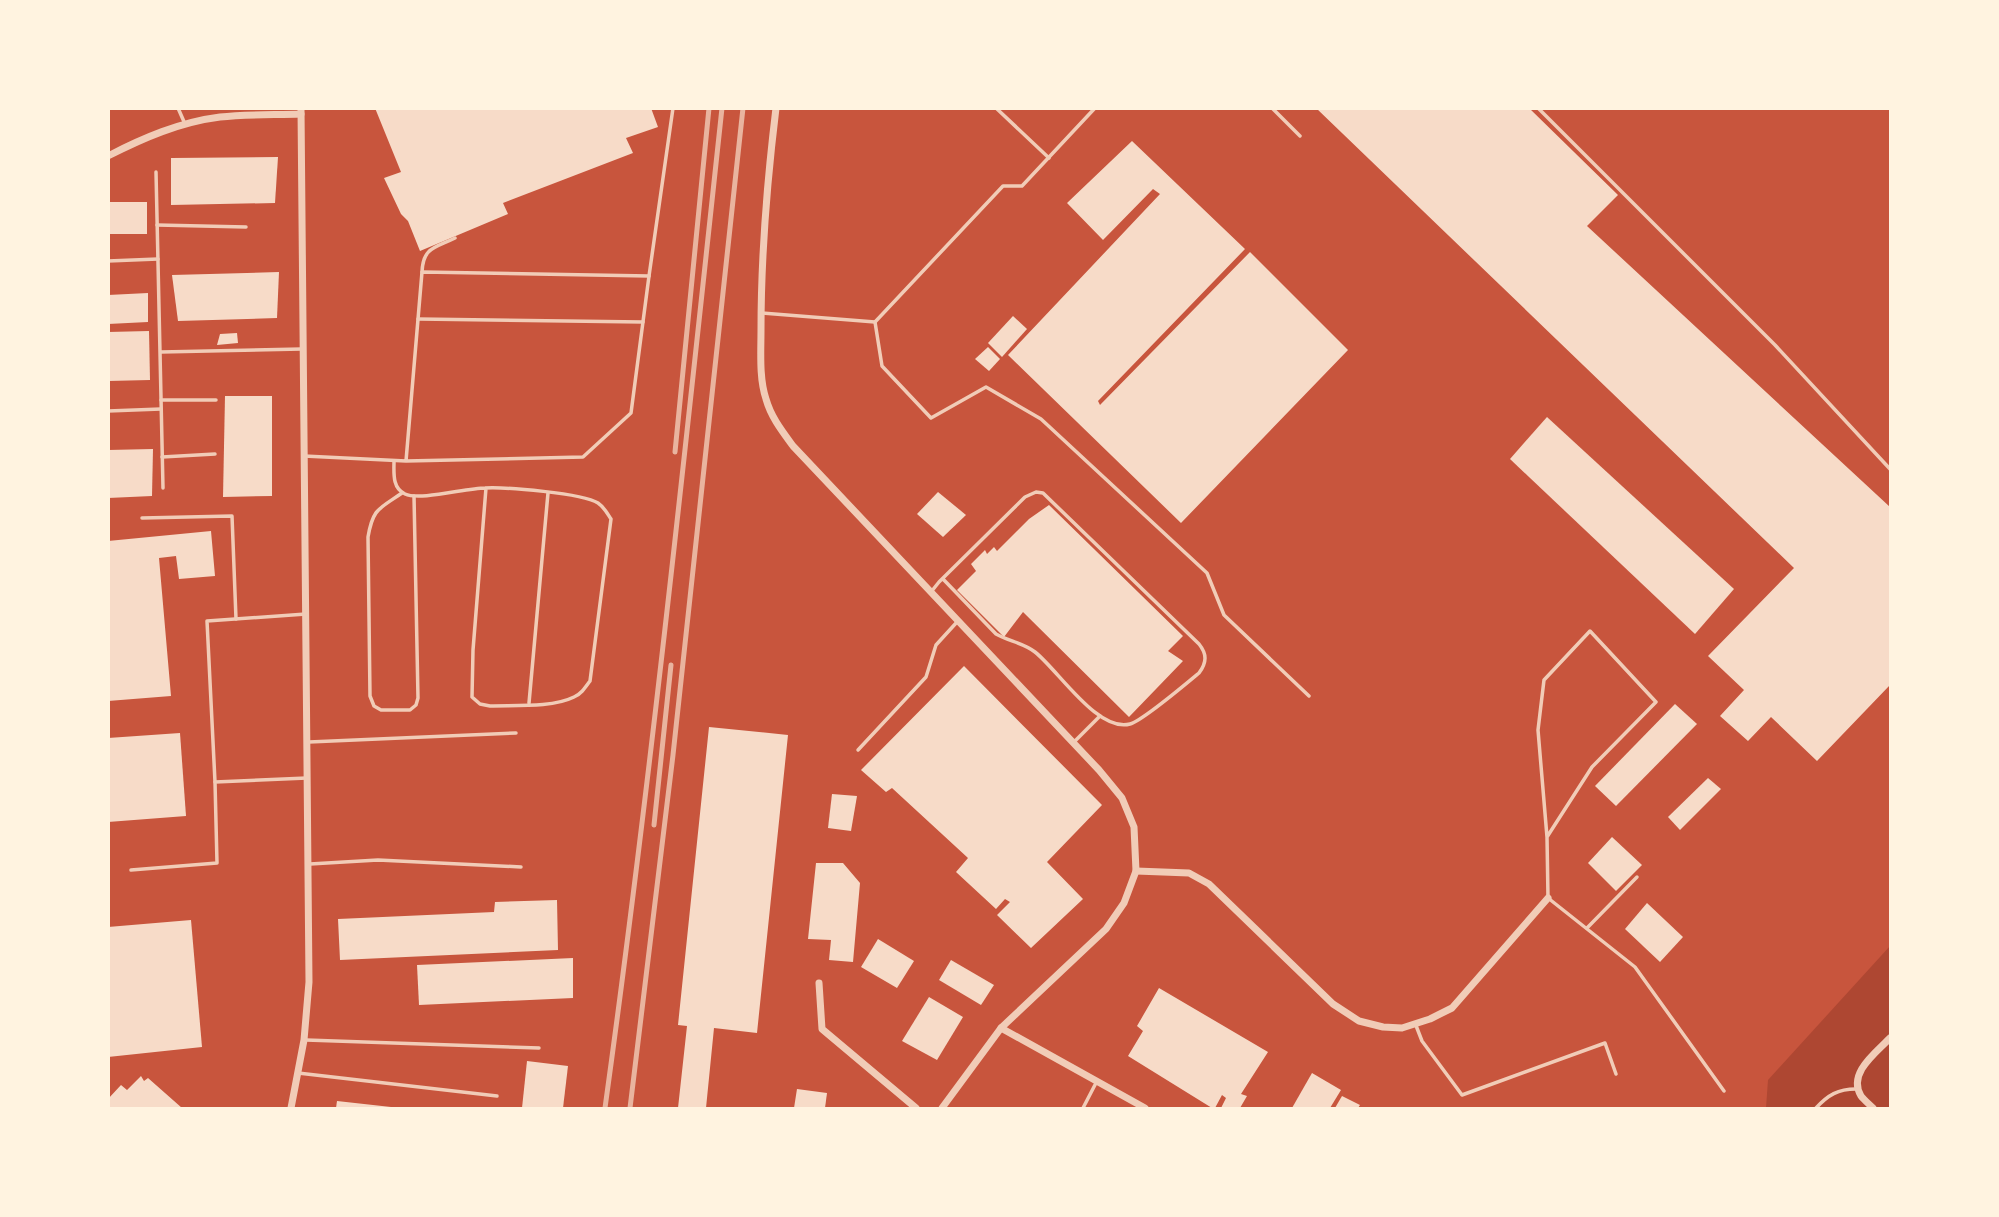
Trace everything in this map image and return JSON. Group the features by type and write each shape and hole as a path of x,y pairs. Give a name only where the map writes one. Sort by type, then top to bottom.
{"street":[{"path":"776,108 766,190 761,313 765,398 778,426 793,446 1122,798 1134,827 1136,871 1124,903 1106,929 1001,1028 942,1108"},
{"path":"108,156 143,138 185,124 220,117 301,111 309,982 304,1040 291,1108"},
{"path":"1136,871 1189,873 1209,884 1333,1004 1359,1021 1383,1027 1402,1028 1452,1009 1548,898"},
{"path":"819,983 822,1029 916,1108"},
{"path":"1001,1028 1145,1108"},
{"path":"1873,1108 1861,1096 1857,1082 1861,1070 1891,1038"}],"lane":[{"path":"178,108 185,124"},
{"path":"304,456 394,461 583,457 631,413 673,108"},
{"path":"996,108 1049,158"},
{"path":"875,322 1003,186 1022,186 1095,108"},
{"path":"1272,108 1300,136"},
{"path":"1538,108 1775,345 1891,469"},
{"path":"156,173 163,488"},
{"path":"157,225 246,227"},
{"path":"406,461 422,258 427,252 456,238"},
{"path":"108,261 158,259"},
{"path":"422,272 649,276"},
{"path":"761,313 875,322"},
{"path":"418,319 643,322"},
{"path":"875,322 882,366 932,418 986,387 1041,419 1207,573 1224,615 1309,696"},
{"path":"160,352 302,349"},
{"path":"161,400 216,400"},
{"path":"108,411 161,409"},
{"path":"162,457 215,454"},
{"path":"394,461 394,482 402,493 414,496 486,488 579,496 596,502 605,509 611,519 590,681 583,691 574,697 557,703 490,706 480,704 472,697 473,650 486,488"},
{"path":"931,592 943,579 1025,497 1036,492 1043,493 1199,644 1205,656 1204,667 1133,724 1119,725 1100,716 1035,652 1006,640 986,625 943,579"},
{"path":"402,493 378,510 371,519 368,537 370,696 374,706 381,710 410,710 416,705 418,698 414,496"},
{"path":"529,704 548,493"},
{"path":"142,518 232,516 236,619"},
{"path":"131,870 218,863 207,621 306,614"},
{"path":"858,750 926,677 936,645 958,621"},
{"path":"1546,837 1592,766 1656,702 1590,631 1544,680 1538,730 1548,898 1635,967 1724,1091"},
{"path":"1073,743 1100,716"},
{"path":"307,742 516,733"},
{"path":"215,782 307,778"},
{"path":"308,864 378,860 522,867"},
{"path":"1587,929 1637,877"},
{"path":"1415,1024 1422,1041 1462,1095 1605,1043 1616,1074"},
{"path":"304,1040 539,1048"},
{"path":"298,1073 497,1096"},
{"path":"1083,1108 1097,1081"},
{"path":"1816,1108 1831,1094 1858,1089"}],"shaded area":[{"path":"1890,946 1890,1108 1766,1108 1768,1080"}],"building":[{"path":"375,108 651,108 658,127 626,138 633,153 503,203 508,214 420,251 408,221 401,214 384,178 401,172"},
{"path":"1316,108 1529,108 1618,195 1587,226 1890,507 1890,685 1817,761 1771,717 1748,741 1720,716 1744,690 1708,656 1794,568"},
{"path":"1132,141 1245,249 1098,401 1100,405 1250,252 1348,350 1181,523 1008,355 1160,194 1153,189 1103,240 1067,203"},
{"path":"278,157 275,203 171,205 171,158"},
{"path":"108,202 147,202 147,234 108,234"},
{"path":"279,272 277,318 178,321 172,275"},
{"path":"148,293 148,322 108,324 108,295"},
{"path":"1013,316 1027,329 1002,357 988,343"},
{"path":"149,331 150,380 108,381 108,332"},
{"path":"237,333 238,343 217,345 220,334"},
{"path":"988,347 1000,359 989,371 975,359"},
{"path":"225,396 272,396 272,496 223,497"},
{"path":"1547,417 1734,589 1695,634 1510,459"},
{"path":"153,449 152,496 108,498 108,450"},
{"path":"938,492 966,515 943,537 917,514"},
{"path":"1049,505 1183,636 1168,651 1183,661 1129,717 1023,612 1004,637 957,590 976,571 971,564 985,550 987,554 994,547 997,551 1029,519"},
{"path":"211,531 215,576 179,579 176,556 159,558 171,696 108,701 108,541"},
{"path":"964,666 1102,805 1047,862 1083,899 1031,948 997,915 1010,902 1005,899 996,909 956,872 968,858 892,788 886,792 861,770"},
{"path":"1675,704 1697,724 1616,806 1595,786"},
{"path":"709,727 788,735 757,1033 714,1028 706,1108 678,1108 687,1026 678,1025"},
{"path":"180,733 186,816 108,822 108,738"},
{"path":"1708,778 1721,789 1680,830 1668,817"},
{"path":"832,794 857,796 851,831 828,828"},
{"path":"1612,837 1642,865 1616,891 1588,863"},
{"path":"816,863 843,863 860,883 853,962 829,960 831,940 808,939"},
{"path":"557,900 558,950 340,960 338,919 494,912 495,902"},
{"path":"1647,903 1683,937 1660,962 1625,929"},
{"path":"191,920 202,1047 108,1057 108,927"},
{"path":"878,939 914,961 897,988 861,967"},
{"path":"573,958 573,998 419,1005 417,965"},
{"path":"951,960 994,985 981,1005 939,980"},
{"path":"1159,988 1268,1052 1241,1094 1247,1096 1240,1108 1221,1108 1226,1098 1222,1095 1215,1108 1212,1108 1128,1056 1143,1031 1137,1026"},
{"path":"929,997 963,1017 937,1060 902,1041"},
{"path":"527,1061 568,1066 563,1108 522,1108"},
{"path":"1312,1073 1341,1090 1330,1108 1292,1108"},
{"path":"141,1076 144,1081 148,1078 182,1108 108,1108 108,1099 121,1085 127,1090"},
{"path":"797,1089 827,1093 825,1108 794,1108"},
{"path":"1342,1096 1360,1105 1358,1108 1335,1108"},
{"path":"337,1101 391,1107 391,1108 336,1108"}],"railway":[{"path":"675,452 709,108"},
{"path":"605,1108 653,734 722,108"},
{"path":"630,1108 673,755 743,108"},
{"path":"654,825 671,665"}]}
